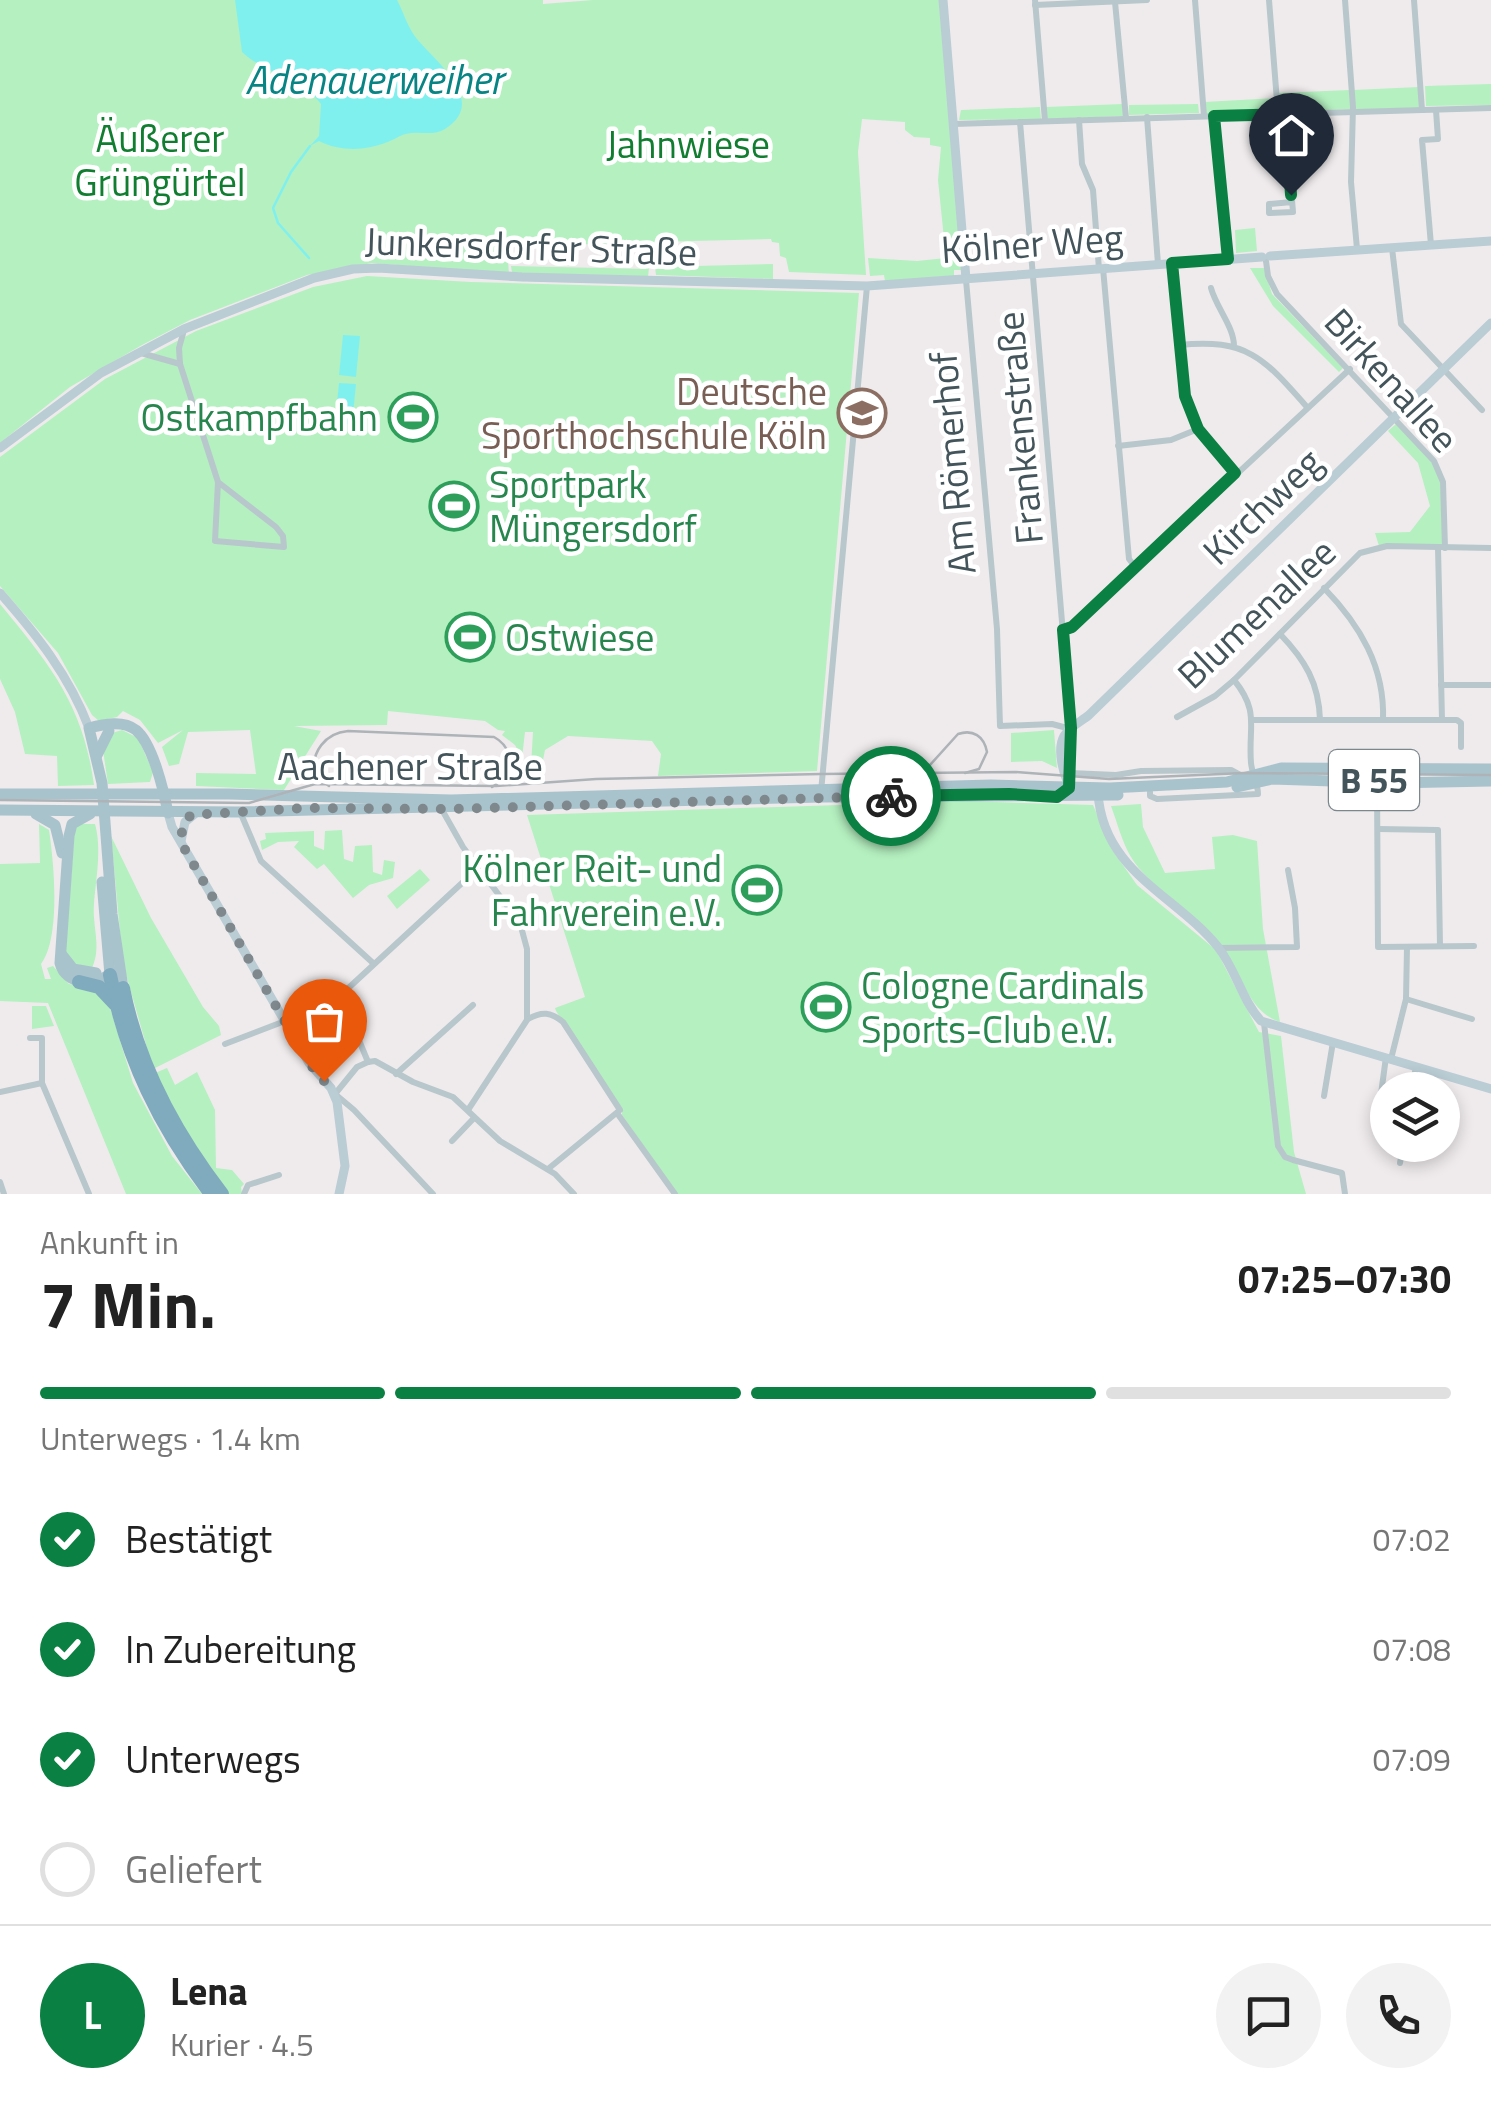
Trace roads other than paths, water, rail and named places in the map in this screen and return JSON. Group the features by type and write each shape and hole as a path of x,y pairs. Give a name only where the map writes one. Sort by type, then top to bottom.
{"highway":[{"path":"114,969 116,1005 140,1080 182,1158 210,1194"},
{"path":"83,978 116,1005"},
{"path":"124,988 135,1035 166,1112 222,1194"}],"main road":[{"path":"90,730 119,723 139,733 166,794 168,813"},
{"path":"90,730 124,726"},
{"path":"90,730 104,798 114,969"},
{"path":"97,755 110,730"},
{"name":"Aachener Straße","path":"0,810 238,812 991,784 1150,794 1230,788 1281,768 1491,768"},
{"path":"1424,783 1421,774 1428,769"},
{"path":"119,793 147,788 157,773"},
{"name":"Aachener Straße","path":"1061,791 1080,798 1098,792 1252,778 1491,782"},
{"name":"Aachener Straße","path":"0,794 166,794 427,800 447,804"},
{"path":"22,810 55,825 64,868"},
{"path":"94,813 72,824 64,868 62,972 83,978 114,969"},
{"path":"106,848 102,868 105,942 116,978 124,988"},
{"path":"83,978 96,966 105,942"}],"street":[{"name":"Am Römerhof","path":"942,0 995,612 1000,726 1052,724 1071,728"},
{"path":"1044,121 1035,3 1147,0"},
{"path":"1195,0 1204,116"},
{"path":"1269,0 1292,202"},
{"path":"1345,0 1353,112 1350,182 1357,249"},
{"path":"1414,0 1422,110"},
{"path":"1114,2 1126,118"},
{"path":"954,124 1491,108"},
{"path":"1432,245 1422,140 1438,138 1436,110"},
{"path":"1214,116 1228,259"},
{"path":"1147,118 1158,264"},
{"path":"1079,120 1082,164 1093,190 1129,559 1136,568"},
{"name":"Frankenstraße","path":"1020,122 1071,728"},
{"name":"Kölner Weg","path":"867,286 1491,241"},
{"path":"1392,248 1401,324 1482,410"},
{"name":"Birkenallee","path":"1266,258 1276,294 1430,455 1441,474 1442,720"},
{"path":"1172,263 1185,396 1198,429 1235,473"},
{"name":"Junkersdorfer Straße","path":"0,448 91,380 184,329 314,278 366,268 522,277 867,286"},
{"path":"821,793 867,286"},
{"path":"1211,288 1234,337 1234,346"},
{"name":"Kirchweg","path":"1071,728 1491,323"},
{"path":"184,329 180,364 218,482 215,540 284,547 281,531 218,482"},
{"path":"1179,345 1214,342 1261,357 1307,407"},
{"path":"140,352 180,364"},
{"path":"1063,630 1072,627 1350,369"},
{"path":"1118,446 1170,440 1198,429"},
{"name":"Blumenallee","path":"1177,718 1216,696 1353,559 1370,548 1491,548"},
{"path":"1324,588 1355,622 1371,653 1381,689 1383,720"},
{"path":"0,593 50,652 90,730"},
{"path":"1280,634 1307,666 1318,693 1320,720"},
{"path":"1234,680 1250,702 1252,778"},
{"path":"1441,685 1491,684"},
{"path":"1252,720 1460,721 1461,746"},
{"path":"1061,791 1066,772 1062,741 1071,728"},
{"name":"Aachener Straße","path":"1066,772 1116,775 1231,770 1252,778"},
{"path":"1377,780 1378,946 1474,946"},
{"path":"1098,792 1107,826 1129,866 1218,948 1252,1010 1264,1023 1491,1089"},
{"path":"447,804 476,864 512,910 528,949 527,1020 468,1110"},
{"path":"181,841 184,822 197,812"},
{"path":"238,812 244,816 252,846 268,869 373,963"},
{"path":"168,813 309,1063 433,1194"},
{"path":"1378,829 1438,830 1440,946"},
{"path":"342,1000 342,993 475,871 476,864"},
{"path":"1218,948 1297,946 1296,908 1288,870"},
{"path":"1386,1072 1406,999 1407,947"},
{"path":"1406,999 1472,1019"},
{"path":"529,1002 556,1016 568,1028 676,1194"},
{"path":"396,1074 472,1005"},
{"path":"527,1020 542,1012"},
{"path":"226,1044 285,1021"},
{"path":"1264,1023 1278,1146 1293,1160 1342,1172 1345,1194"},
{"path":"356,1033 368,1062"},
{"path":"30,1038 42,1038 42,1084 89,1194"},
{"path":"1324,1096 1333,1042"},
{"path":"339,1194 345,1166 335,1094 357,1067 375,1061 396,1074 453,1097 518,1155 548,1169 574,1194"},
{"path":"1415,1072 1416,1066"},
{"path":"0,1092 42,1084"},
{"path":"548,1169 619,1111"},
{"path":"452,1141 474,1118"},
{"path":"244,1194 248,1185 279,1175"},
{"path":"0,1182 4,1194"}],"water":[{"name":"Adenauerweiher","path":"235,0 397,0 414,35 460,93 458,118 440,132 406,134 370,147 339,148 319,141 310,146 319,136 321,104 305,89 242,52"},
{"path":"343,335 360,336 356,377 339,375"},
{"path":"339,383 356,384 352,425 335,423"}],"waterway":[{"path":"309,258 278,223 273,208 310,146"}],"tram line":[{"path":"329,786 314,775 317,751 333,735 348,731 494,737 507,750 510,766 506,778 492,787"},
{"path":"913,771 930,765 958,734 968,732 980,738 987,752 979,769 965,773"},
{"path":"0,800 249,803 315,784 496,786 596,779 821,774 1016,772 1109,779 1244,773 1491,775"}],"place":[{"name":"Deutsche Sporthochschule Köln","path":"862,413"},
{"name":"Ostkampfbahn","path":"413,417"},
{"name":"Sportpark Müngersdorf","path":"454,506"},
{"name":"Ostwiese","path":"470,637"},
{"name":"Kölner Reit- und Fahrverein e.V.","path":"757,890"},
{"name":"Cologne Cardinals Sports-Club e.V.","path":"826,1007"}],"park label":[{"name":"Jahnwiese","path":"688,144"},
{"name":"Äußerer Grüngürtel","path":"160,160"}]}
